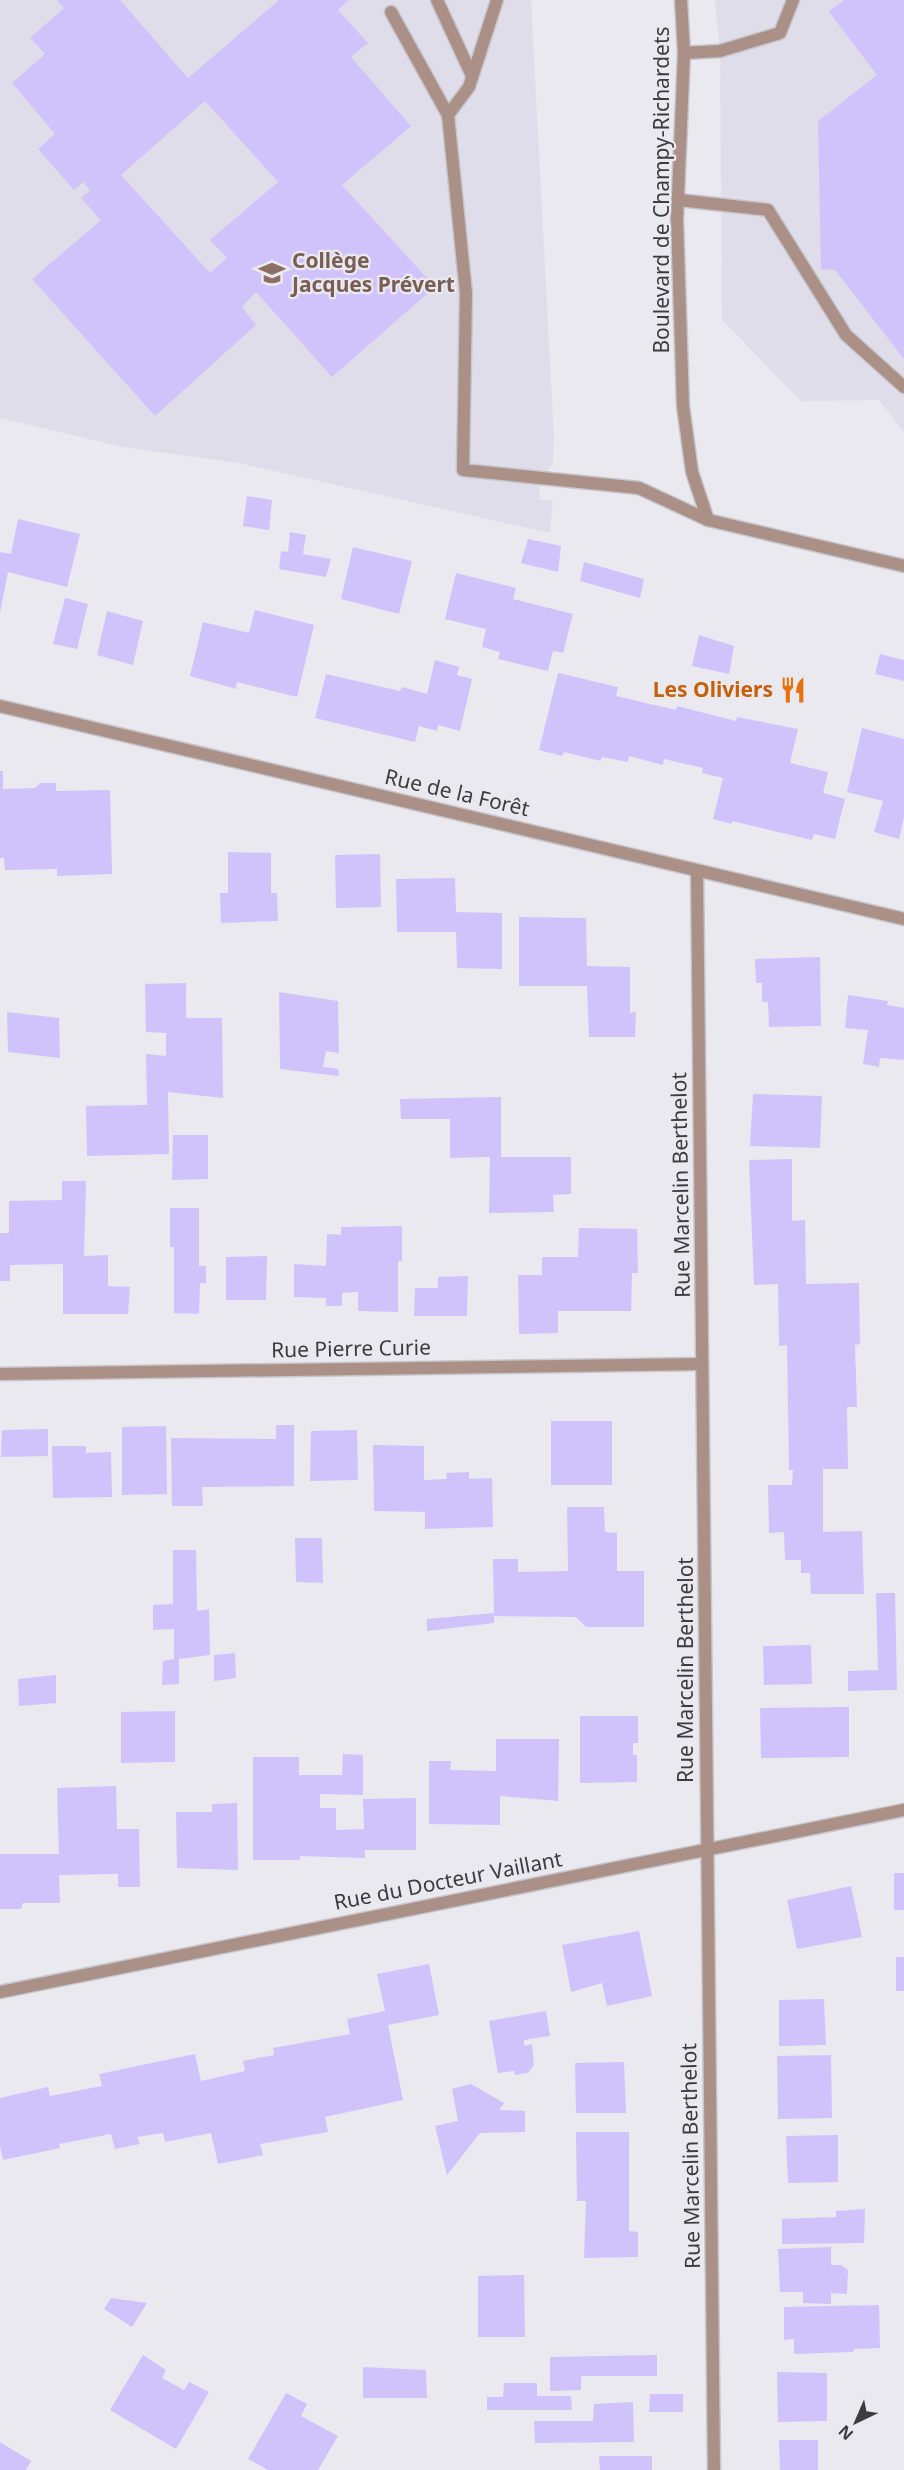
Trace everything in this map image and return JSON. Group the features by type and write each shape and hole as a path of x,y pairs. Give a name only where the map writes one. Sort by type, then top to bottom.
{"street":[{"path":"437,0 472,76"},
{"path":"448,115 469,87 497,0"},
{"name":"Boulevard de Champy-Richardets","path":"681,0 684,53 679,200 683,406 692,472 708,520"},
{"path":"684,53 720,51 780,33 793,0"},
{"path":"391,12 448,115 466,293 463,470 639,488 708,520 904,566"},
{"path":"679,200 768,210 846,335 904,387"},
{"name":"Rue de la Forêt","path":"0,706 904,919"},
{"name":"Rue Marcelin Berthelot","path":"697,871 705,1850 714,2470"},
{"name":"Rue Pierre Curie","path":"0,1374 702,1364"},
{"name":"Rue du Docteur Vaillant","path":"0,1992 904,1809"}],"shaded area":[{"name":"Collège Jacques Prévert","path":"0,0 531,0 554,438 553,463 547,471 538,473 540,499 553,501 550,533 238,463 123,447 0,418"},
{"path":"715,0 904,0 904,432 879,400 801,401 722,320 720,51"}],"building":[{"path":"57,0 120,0 188,78 279,0 349,0 338,10 368,43 351,57 411,126 342,185 435,287 332,377 256,292 242,307 256,325 155,416 32,279 101,220 81,198 90,190 83,182 74,190 38,149 55,134 12,83 45,54 30,38 64,8","holes":["205,101 278,182 210,240 227,258 210,273 121,175"]},
{"path":"844,0 904,0 904,359 835,270 821,269 818,121 877,75 829,12"},
{"path":"247,496 272,500 269,530 243,526"},
{"path":"18,519 80,534 67,587 8,572 0,613 0,552 11,554"},
{"path":"290,532 306,535 303,554 331,559 326,577 279,569 281,551 288,552"},
{"path":"528,539 561,546 558,572 521,563"},
{"path":"353,547 412,561 399,614 341,599"},
{"path":"584,562 644,579 640,598 580,581"},
{"path":"456,573 516,588 513,599 573,614 563,653 553,651 548,671 498,659 500,652 482,647 486,629 445,619"},
{"path":"65,598 88,604 77,649 53,644"},
{"path":"255,610 314,625 297,697 237,682 236,689 190,676 203,622 249,633"},
{"path":"107,611 143,621 133,665 97,655"},
{"path":"699,635 734,646 729,674 692,666"},
{"path":"880,654 904,660 904,681 875,674"},
{"path":"435,660 459,667 457,675 472,679 460,731 438,725 437,731 419,726 415,742 315,718 326,674 400,691 402,687 427,694"},
{"path":"558,673 618,687 616,696 676,710 677,706 736,721 737,717 798,729 790,763 828,772 823,793 845,799 835,839 814,834 812,840 732,821 732,824 713,819 723,778 702,773 703,768 664,759 663,765 629,756 628,762 602,757 601,761 564,752 562,756 539,750"},
{"path":"862,728 904,739 904,817 899,839 874,832 883,801 847,792"},
{"path":"0,771 3,771 3,789 35,788 40,783 56,783 56,791 110,790 112,874 57,876 57,869 5,870 4,858 0,858"},
{"path":"228,852 271,853 271,893 277,893 278,921 221,923 220,893 228,893"},
{"path":"380,854 381,907 336,908 335,855"},
{"path":"455,878 456,912 502,913 502,969 457,968 456,932 397,932 396,879"},
{"path":"519,917 586,918 587,966 630,967 630,1013 636,1012 635,1037 589,1037 587,986 519,986"},
{"path":"820,957 821,1026 769,1027 768,1002 762,1002 762,983 756,983 755,959"},
{"path":"186,983 186,1018 222,1018 223,1098 168,1092 169,1154 87,1156 86,1106 147,1105 146,1054 166,1056 166,1033 146,1032 145,984"},
{"path":"279,992 338,1001 339,1053 326,1051 323,1067 338,1069 339,1076 280,1069"},
{"path":"848,995 888,1001 887,1005 904,1008 904,1060 880,1058 879,1067 863,1064 868,1030 845,1028"},
{"path":"7,1012 59,1018 60,1058 8,1052"},
{"path":"753,1094 822,1096 820,1148 750,1146"},
{"path":"501,1097 501,1157 571,1157 571,1194 553,1195 554,1212 489,1213 490,1157 450,1158 450,1119 401,1119 400,1099"},
{"path":"173,1135 208,1135 208,1179 172,1180"},
{"path":"792,1159 792,1221 805,1220 806,1284 859,1283 860,1344 855,1345 857,1407 847,1407 848,1469 823,1469 823,1532 862,1531 864,1594 811,1594 810,1573 801,1573 801,1560 785,1560 784,1532 769,1533 768,1485 792,1485 793,1470 789,1470 787,1345 779,1346 778,1284 754,1285 749,1160"},
{"path":"62,1181 86,1181 84,1256 108,1255 108,1286 130,1287 128,1314 63,1314 63,1264 10,1265 10,1281 0,1281 0,1233 9,1233 9,1201 62,1200"},
{"path":"170,1208 199,1208 199,1266 206,1266 206,1283 200,1283 199,1314 174,1313 174,1247 170,1247"},
{"path":"402,1226 402,1261 398,1261 398,1312 358,1311 358,1292 342,1293 342,1306 326,1306 326,1298 294,1297 294,1264 326,1266 327,1234 341,1235 341,1227"},
{"path":"579,1228 637,1229 638,1273 632,1273 631,1311 558,1311 558,1333 519,1334 518,1275 542,1275 542,1257 578,1257"},
{"path":"267,1256 266,1300 226,1300 226,1257"},
{"path":"468,1276 467,1316 414,1316 415,1288 438,1288 438,1277"},
{"path":"551,1421 612,1421 612,1485 551,1485"},
{"path":"276,1425 294,1425 294,1486 202,1487 203,1506 172,1506 171,1438 276,1439"},
{"path":"166,1426 167,1494 122,1495 122,1427"},
{"path":"48,1429 48,1456 1,1457 2,1430"},
{"path":"357,1430 358,1480 310,1481 311,1431"},
{"path":"373,1445 424,1446 424,1480 447,1479 446,1473 469,1472 469,1479 492,1478 493,1527 425,1529 425,1512 374,1511"},
{"path":"52,1446 86,1446 86,1453 111,1452 112,1497 53,1498"},
{"path":"567,1507 604,1507 605,1532 617,1533 617,1571 644,1571 644,1627 586,1627 576,1617 494,1616 494,1623 427,1631 427,1619 494,1613 493,1559 518,1559 518,1572 568,1571"},
{"path":"295,1538 322,1538 323,1583 296,1582"},
{"path":"173,1550 196,1550 197,1611 209,1609 210,1655 179,1659 179,1684 162,1685 163,1661 174,1659 174,1629 153,1630 153,1605 173,1604"},
{"path":"876,1593 895,1593 897,1690 848,1691 848,1671 878,1670"},
{"path":"811,1645 812,1684 764,1685 763,1646"},
{"path":"235,1653 236,1678 214,1681 214,1655"},
{"path":"56,1675 56,1703 19,1706 18,1679"},
{"path":"849,1707 849,1757 761,1758 760,1708"},
{"path":"175,1711 175,1762 121,1763 121,1712"},
{"path":"580,1716 638,1716 638,1743 633,1743 633,1755 637,1755 637,1782 580,1783"},
{"path":"496,1739 559,1739 558,1801 500,1796 500,1825 429,1824 429,1761 451,1761 450,1770 496,1771"},
{"path":"343,1754 363,1755 363,1795 320,1794 320,1808 336,1808 336,1830 364,1829 363,1799 416,1798 416,1850 365,1850 365,1858 300,1856 300,1860 253,1860 253,1757 299,1757 299,1775 342,1775"},
{"path":"116,1786 117,1829 139,1829 140,1887 118,1887 118,1874 59,1875 60,1903 23,1903 21,1909 0,1909 0,1854 59,1854 57,1788"},
{"path":"237,1803 238,1870 177,1868 176,1812 212,1812 212,1804"},
{"path":"894,1873 904,1873 904,1910 894,1910"},
{"path":"851,1886 862,1937 797,1949 787,1900"},
{"path":"639,1931 652,1996 607,2006 602,1983 571,1992 562,1945"},
{"path":"896,1957 904,1957 904,1991 896,1991"},
{"path":"429,1964 439,2015 388,2025 403,2100 325,2117 328,2132 260,2144 263,2155 218,2164 211,2133 165,2142 163,2133 137,2137 140,2144 115,2149 111,2134 59,2144 60,2148 3,2160 0,2146 0,2098 48,2087 50,2096 102,2086 99,2074 195,2054 201,2081 245,2071 243,2061 274,2055 273,2048 350,2034 347,2019 385,2011 377,1974"},
{"path":"824,1999 826,2045 779,2046 779,2000"},
{"path":"546,2011 550,2036 524,2040 524,2046 532,2044 534,2065 528,2073 515,2075 514,2071 498,2073 489,2021"},
{"path":"831,2055 832,2118 778,2119 777,2056"},
{"path":"624,2062 626,2113 576,2113 575,2063"},
{"path":"471,2084 504,2103 499,2110 525,2111 525,2132 480,2133 447,2175 435,2126 458,2121 452,2089"},
{"path":"576,2132 629,2132 629,2231 638,2232 638,2257 584,2258 586,2201 577,2201"},
{"path":"838,2135 838,2182 788,2183 786,2136"},
{"path":"865,2209 864,2243 782,2244 782,2219 836,2217 836,2211"},
{"path":"831,2247 831,2265 841,2265 848,2270 847,2294 831,2293 831,2304 803,2303 803,2292 780,2292 778,2249"},
{"path":"524,2275 525,2337 478,2337 478,2276"},
{"path":"111,2298 147,2303 132,2327 104,2309"},
{"path":"879,2305 880,2348 854,2349 853,2352 794,2354 794,2339 784,2340 784,2307"},
{"path":"143,2355 166,2370 162,2378 184,2390 189,2382 209,2392 176,2449 110,2410"},
{"path":"657,2355 657,2376 581,2376 581,2390 550,2391 550,2357"},
{"path":"363,2367 426,2370 427,2398 363,2398"},
{"path":"777,2372 827,2373 827,2421 778,2422"},
{"path":"504,2383 537,2383 537,2396 571,2396 572,2410 487,2410 487,2397 503,2397"},
{"path":"286,2393 307,2404 301,2416 338,2436 318,2470 268,2470 248,2459"},
{"path":"650,2394 683,2394 683,2412 649,2412"},
{"path":"633,2402 634,2442 535,2443 534,2421 593,2421 594,2404"},
{"path":"779,2440 818,2440 818,2470 780,2470"},
{"path":"0,2442 31,2461 26,2470 0,2470"},
{"path":"599,2456 652,2456 652,2470 600,2470"}],"place":[{"name":"Collège Jacques Prévert","path":"272,273"},
{"name":"Les Oliviers","path":"793,690"}]}
